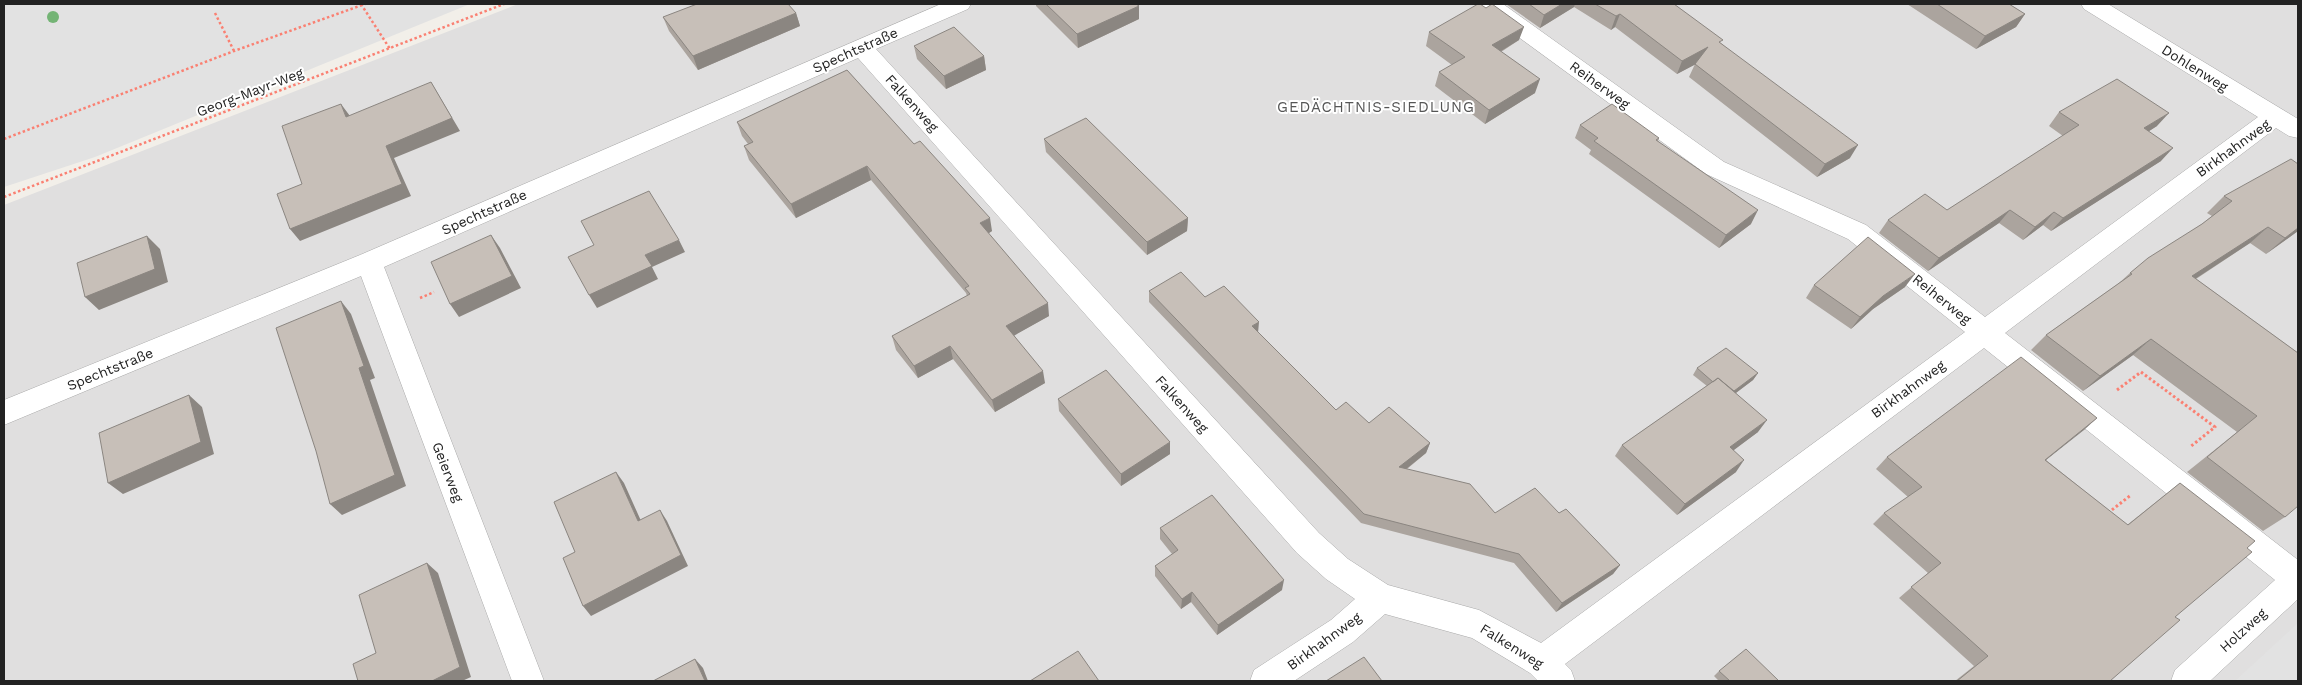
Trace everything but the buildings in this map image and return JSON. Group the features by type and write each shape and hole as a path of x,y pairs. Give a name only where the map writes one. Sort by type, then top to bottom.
{"street":[{"name":"Spechtstraße","path":"4,414 369,262 960,4"},
{"name":"Reiherweg","path":"1488,4 1715,168 1857,232 2298,579"},
{"name":"Dohlenweg","path":"2092,4 2298,130"},
{"name":"Falkenweg","path":"862,48 1308,543 1337,569 1380,598 1479,625 1550,672"},
{"name":"Birkhahnweg","path":"1550,672 1984,333 2274,117"},
{"name":"Geierweg","path":"369,262 528,681"},
{"name":"Holzweg","path":"2187,681 2298,579"},
{"name":"Birkhahnweg","path":"1266,681 1342,630 1380,598"}],"path":[{"path":"4,139 362,4 390,49"},
{"name":"Georg-Mayr-Weg","path":"4,197 504,4"},
{"path":"214,13 234,51"}],"shaded area":[{"path":"4,4 470,4 95,157 4,187"},
{"path":"518,4 2298,4 2298,681 4,681 4,205"},
{"path":"2298,623 2298,681 2235,681"}],"district":[{"name":"GEDÄCHTNIS-SIEDLUNG","path":"1376,107"}]}
